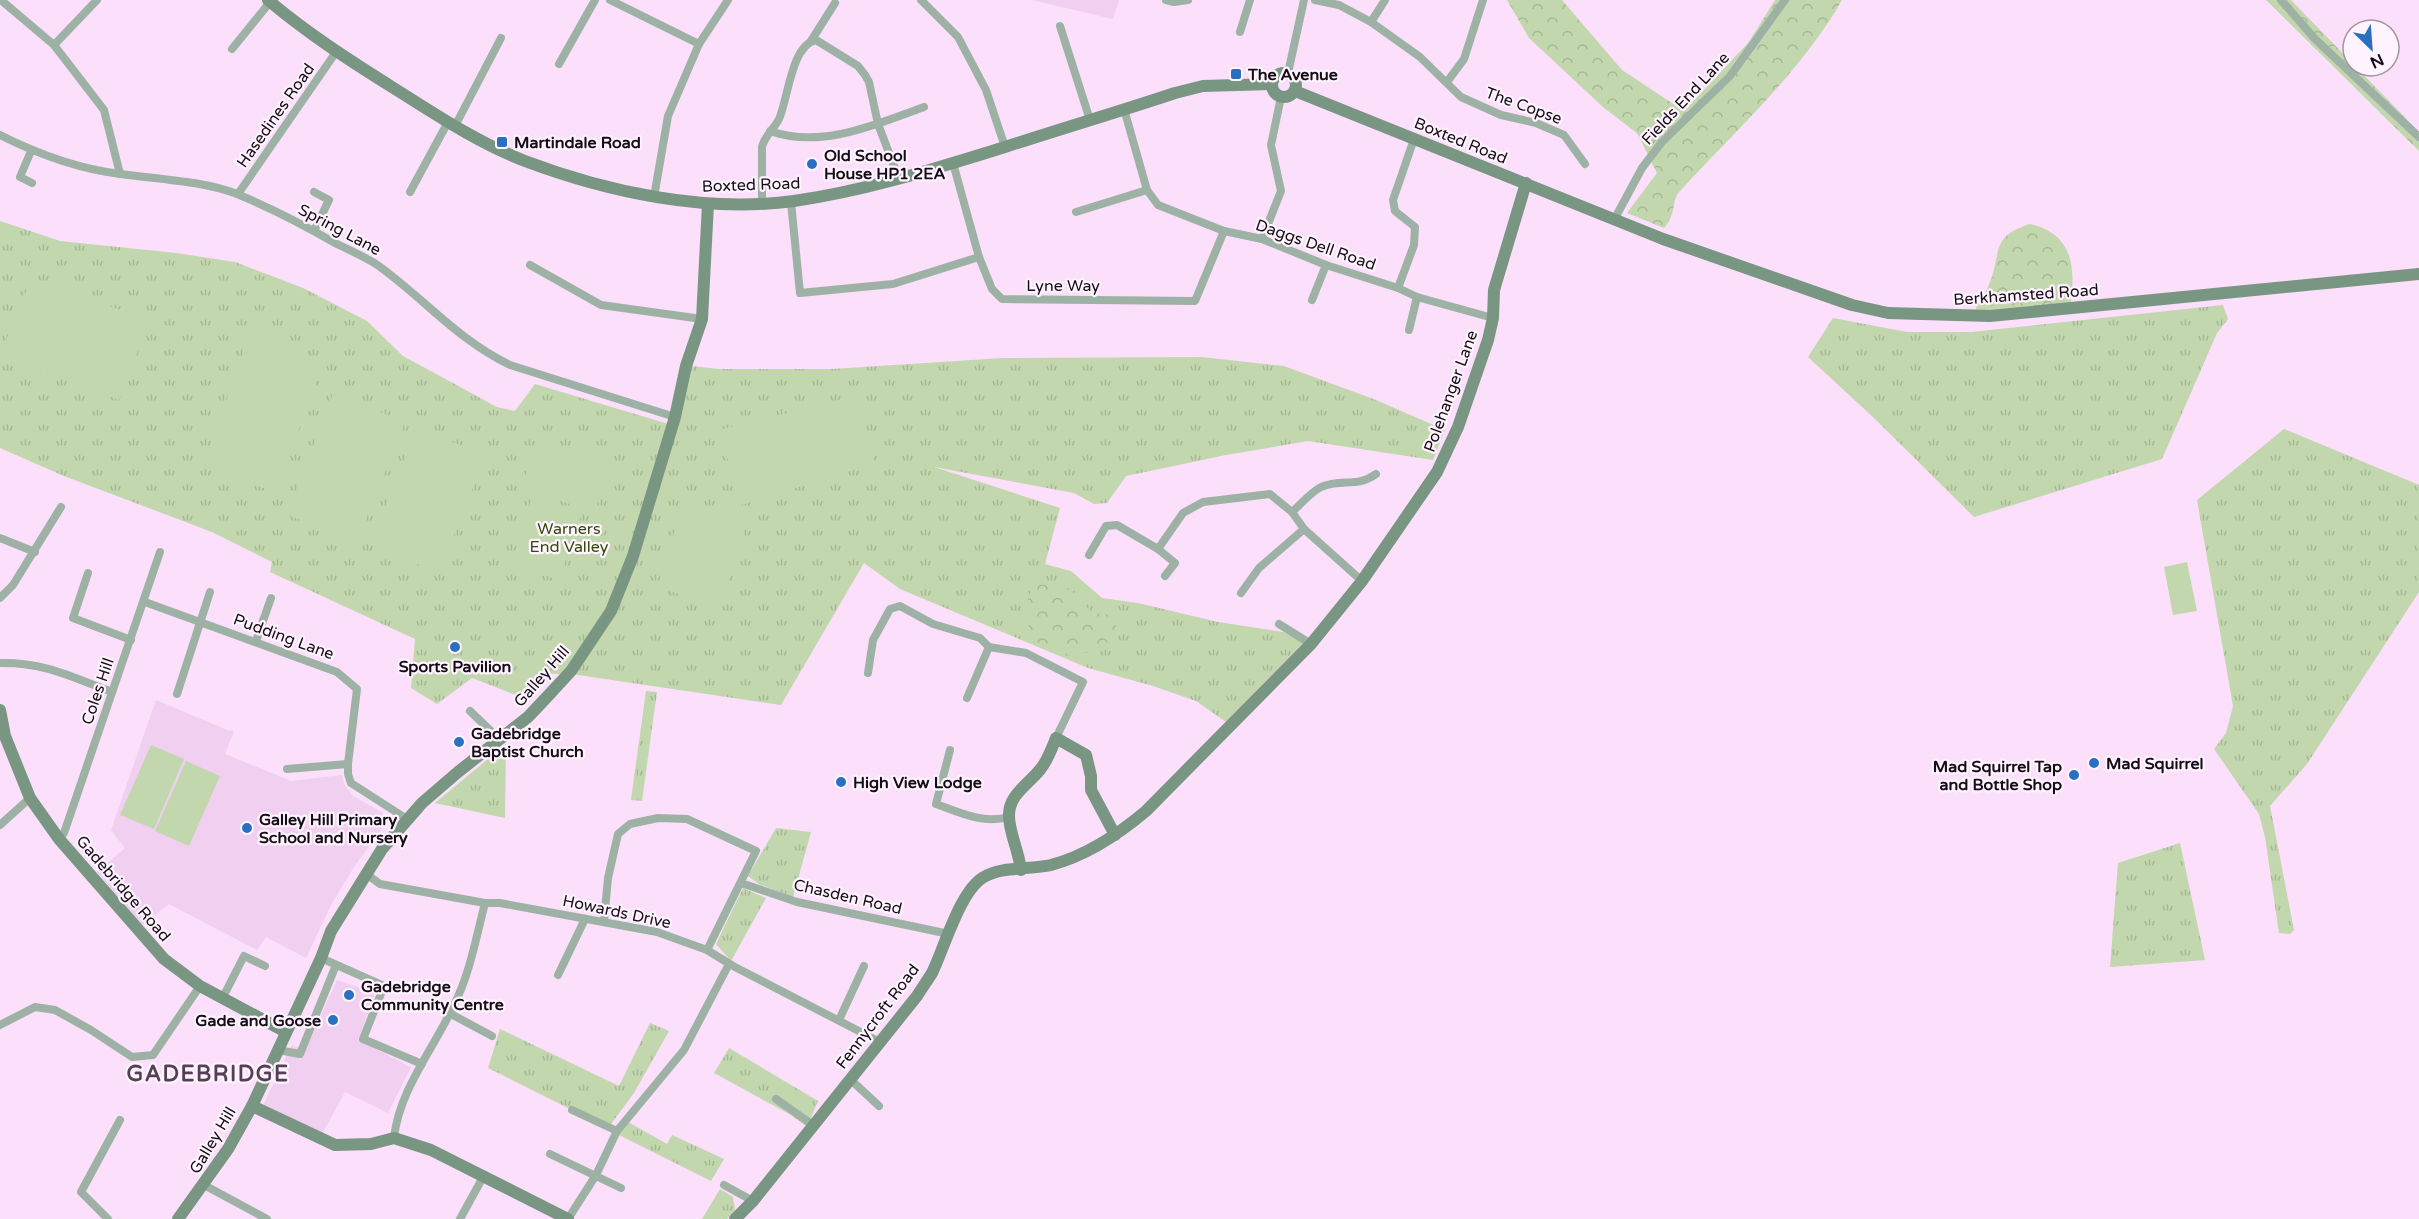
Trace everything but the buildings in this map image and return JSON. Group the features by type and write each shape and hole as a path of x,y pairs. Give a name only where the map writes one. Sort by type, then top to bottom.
{"street":[{"path":"1,0 54,45 104,110 120,174"},
{"path":"54,45 97,0"},
{"path":"559,64 595,0"},
{"path":"610,0 699,44"},
{"path":"654,197 668,116 699,44 728,0"},
{"path":"921,0 958,37 986,90 1005,147"},
{"path":"1166,0 1174,2 1188,0"},
{"path":"1240,32 1250,0"},
{"path":"1288,74 1304,0"},
{"name":"The Copse","path":"1315,0 1339,4 1371,22 1420,57 1461,97 1500,115 1536,123 1564,135 1585,164"},
{"path":"1371,22 1385,0"},
{"path":"1447,81 1464,59 1483,0"},
{"name":"Fields End Lane","path":"1614,220 1642,168 1662,142 1730,76 1785,0"},
{"path":"2281,0 2315,39 2419,137"},
{"path":"232,49 269,1"},
{"name":"Boxted Road","path":"269,1 336,52 451,124 523,160 585,181 654,197 708,204 791,202 863,189 1203,86 1272,84"},
{"path":"762,202 764,138 779,120 790,76 800,55 835,3"},
{"path":"1060,26 1090,120"},
{"path":"410,192 501,38"},
{"path":"811,41 820,41 858,66 865,75 869,82 878,124 899,179"},
{"name":"Hasedines Road","path":"238,194 336,52"},
{"path":"1288,74 1296,83 1295,91 1289,97 1281,97 1273,91 1272,84 1277,75 1288,74"},
{"name":"Boxted Road","path":"1295,91 1614,220"},
{"path":"1262,239 1281,191 1270,145 1281,97"},
{"path":"770,131 788,138 819,139 878,124 924,108"},
{"path":"1076,212 1147,190 1124,110"},
{"name":"Spring Lane","path":"0,135 31,151 80,166 120,174 157,177 238,194 375,264 457,333 497,359 675,417"},
{"path":"1398,288 1414,246 1415,227 1395,211 1393,200 1414,139"},
{"path":"31,151 20,177 32,183"},
{"name":"Lyne Way","path":"953,163 980,257 992,289 1002,299 1195,301 1224,231"},
{"name":"Polehanger Lane","path":"1146,811 1311,644 1362,581 1437,472 1458,427 1488,340 1493,318 1494,290 1526,183"},
{"name":"Daggs Dell Road","path":"1147,190 1158,205 1224,231 1262,239 1326,265 1398,288 1418,297 1493,318"},
{"path":"314,192 329,200 314,231"},
{"path":"791,202 800,293 893,284 980,257"},
{"name":"Galley Hill","path":"178,1219 228,1149 252,1106 321,958 331,931 382,849 407,819 458,772 528,717 571,671 611,611 633,556 675,417 686,366 702,319 708,204"},
{"name":"Berkhamsted Road","path":"1614,220 1852,305 1888,313 1990,316 2419,274"},
{"path":"530,265 601,305 702,319"},
{"path":"1312,300 1326,265"},
{"path":"1409,330 1418,297"},
{"path":"1292,512 1319,488 1337,482 1365,482 1376,474"},
{"path":"1158,549 1183,513 1203,502 1270,494 1292,512 1304,529 1362,581"},
{"path":"0,598 14,585 61,507"},
{"path":"1089,555 1106,526 1117,525 1158,549 1175,563 1165,576"},
{"path":"1241,593 1258,568 1304,529"},
{"path":"0,538 35,552"},
{"name":"Coles Hill","path":"59,839 64,833 145,602 160,552"},
{"path":"88,573 73,618 131,640"},
{"path":"177,694 210,591"},
{"path":"256,641 271,598"},
{"name":"Pudding Lane","path":"145,602 336,672 357,689 348,764 351,783 357,789 407,819"},
{"path":"868,673 873,640 890,609 900,606 933,624 980,638 989,647 1026,653 1083,682 1044,765 1017,792 1010,806 1009,817 1019,853 1021,870"},
{"path":"1279,624 1311,644"},
{"path":"967,698 989,647"},
{"path":"0,663 25,662 51,668 112,692"},
{"name":"Gadebridge Road","path":"0,710 5,736 30,798 59,839 164,959 200,986 286,1032"},
{"path":"470,711 499,739"},
{"path":"1056,738 1086,755 1091,776 1091,790 1115,835"},
{"path":"950,750 936,804 979,820 998,820 1009,817"},
{"path":"287,769 348,764"},
{"path":"0,825 30,798"},
{"name":"Fennycroft Road","path":"735,1219 753,1201 917,996 932,973 960,907 983,877 1052,865 1115,835 1146,811"},
{"path":"604,921 608,878 618,834 630,824 658,818 687,819 756,851 707,950"},
{"name":"Howards Drive","path":"365,873 380,884 657,932 707,950 729,964 880,1042"},
{"name":"Chasden Road","path":"741,883 797,902 949,934"},
{"path":"393,1138 396,1118 467,974 485,903"},
{"path":"558,975 585,919"},
{"path":"222,999 244,956 265,966"},
{"path":"321,958 384,986 363,1039 422,1064"},
{"path":"252,1106 334,1145 371,1144 393,1138 431,1150 568,1219 596,1175 617,1131 684,1050 729,964"},
{"path":"279,1050 300,1054 336,965"},
{"path":"838,1020 864,966"},
{"path":"0,1025 36,1007 55,1010 132,1057 153,1055 200,986"},
{"path":"449,1013 492,1036"},
{"path":"851,1080 879,1106"},
{"path":"776,1099 813,1125"},
{"path":"572,1110 617,1131"},
{"path":"108,1219 81,1192 120,1120"},
{"path":"550,1155 621,1188"},
{"path":"460,1219 483,1177"},
{"path":"204,1185 267,1219"},
{"path":"724,1185 753,1201"}],"shaded area":[{"path":"1032,0 1119,0 1113,19"},
{"name":"Galley Hill Primary School and Nursery","path":"156,700 234,731 225,754 291,781 342,775 344,784 353,796 383,813 383,827 332,903 306,958 266,937 257,950 169,904 142,925 97,872 125,848 111,830"},
{"path":"337,980 375,993 358,1040 411,1067 388,1113 345,1092 321,1136 263,1106 292,1045 305,1051"}],"green space":[{"path":"1507,0 1562,0 1622,70 1684,111 1748,43 1775,0 1842,0 1807,52 1787,76 1680,191 1671,218 1664,228 1627,213 1657,173 1637,133 1604,108 1529,38"},
{"path":"2266,0 2291,0 2341,52 2341,74"},
{"path":"2345,78 2367,78 2419,132 2419,151"},
{"name":"Warners End Valley","path":"0,221 60,241 176,253 235,262 303,288 367,321 403,356 497,407 515,411 535,384 675,426 692,366 719,369 832,369 1003,358 1201,357 1284,366 1376,400 1445,430 1433,460 1308,441 1126,476 1107,503 1094,504 1074,493 934,467 1060,508 1045,564 1071,571 1102,598 1138,603 1218,622 1283,632 1304,642 1226,722 1196,701 1088,668 900,589 864,563 781,705 578,675 540,673 518,696 472,678 437,704 411,688 415,639 270,572 272,562 212,532 64,476 0,448"},
{"path":"2030,224 2056,236 2069,255 2072,267 2070,307 1975,312 1988,287 2002,241 2017,229"},
{"path":"31,279 150,320 119,400 0,355"},
{"path":"2223,305 2228,319 2217,333 2162,459 1974,517 1875,419 1808,357 1833,318 1907,332 1972,332"},
{"path":"251,329 323,363 276,493 204,465"},
{"path":"333,393 405,422 358,540 287,515"},
{"path":"858,395 875,463 741,505 719,430"},
{"path":"2284,429 2419,485 2419,592 2307,764 2270,806 2294,930 2290,934 2279,933 2265,837 2259,814 2214,749 2226,733 2233,706 2197,500"},
{"path":"418,430 486,454 439,573 371,545"},
{"path":"537,438 611,463 595,511 521,490"},
{"path":"531,499 582,512 559,580 511,564"},
{"path":"684,499 748,520 720,605 657,588"},
{"path":"2187,562 2197,611 2173,615 2164,567"},
{"path":"1056,584 1070,589 1092,613 1120,615 1111,640 1093,651 1071,656 1032,640 1024,609 1033,585"},
{"path":"646,691 657,692 642,801 631,800"},
{"path":"506,744 505,818 435,803"},
{"path":"151,745 184,759 154,829 120,815"},
{"path":"186,761 220,776 189,846 155,831"},
{"path":"776,828 811,832 793,897 759,884 748,876"},
{"path":"2180,843 2205,960 2110,967 2118,863"},
{"path":"743,888 766,898 731,961 716,944"},
{"path":"650,1023 669,1031 634,1093 608,1128 488,1068 500,1029 619,1086"},
{"path":"729,1048 818,1101 807,1127 791,1115 714,1073"},
{"path":"628,1122 667,1144 672,1135 724,1159 711,1181 619,1135"},
{"path":"720,1189 733,1197 735,1210 727,1219 702,1219"}],"place":[{"name":"The Avenue","path":"1236,74"},
{"name":"Martindale Road","path":"502,142"},
{"name":"Old School House HP1 2EA","path":"812,164"},
{"name":"Sports Pavilion","path":"455,647"},
{"name":"Gadebridge Baptist Church","path":"459,742"},
{"name":"Mad Squirrel","path":"2094,763"},
{"name":"Mad Squirrel Tap and Bottle Shop","path":"2074,775"},
{"name":"High View Lodge","path":"841,782"},
{"name":"Galley Hill Primary School and Nursery","path":"247,828"},
{"name":"Gadebridge Community Centre","path":"349,995"},
{"name":"Gade and Goose","path":"333,1020"}],"district":[{"name":"GADEBRIDGE","path":"208,1073"}]}
